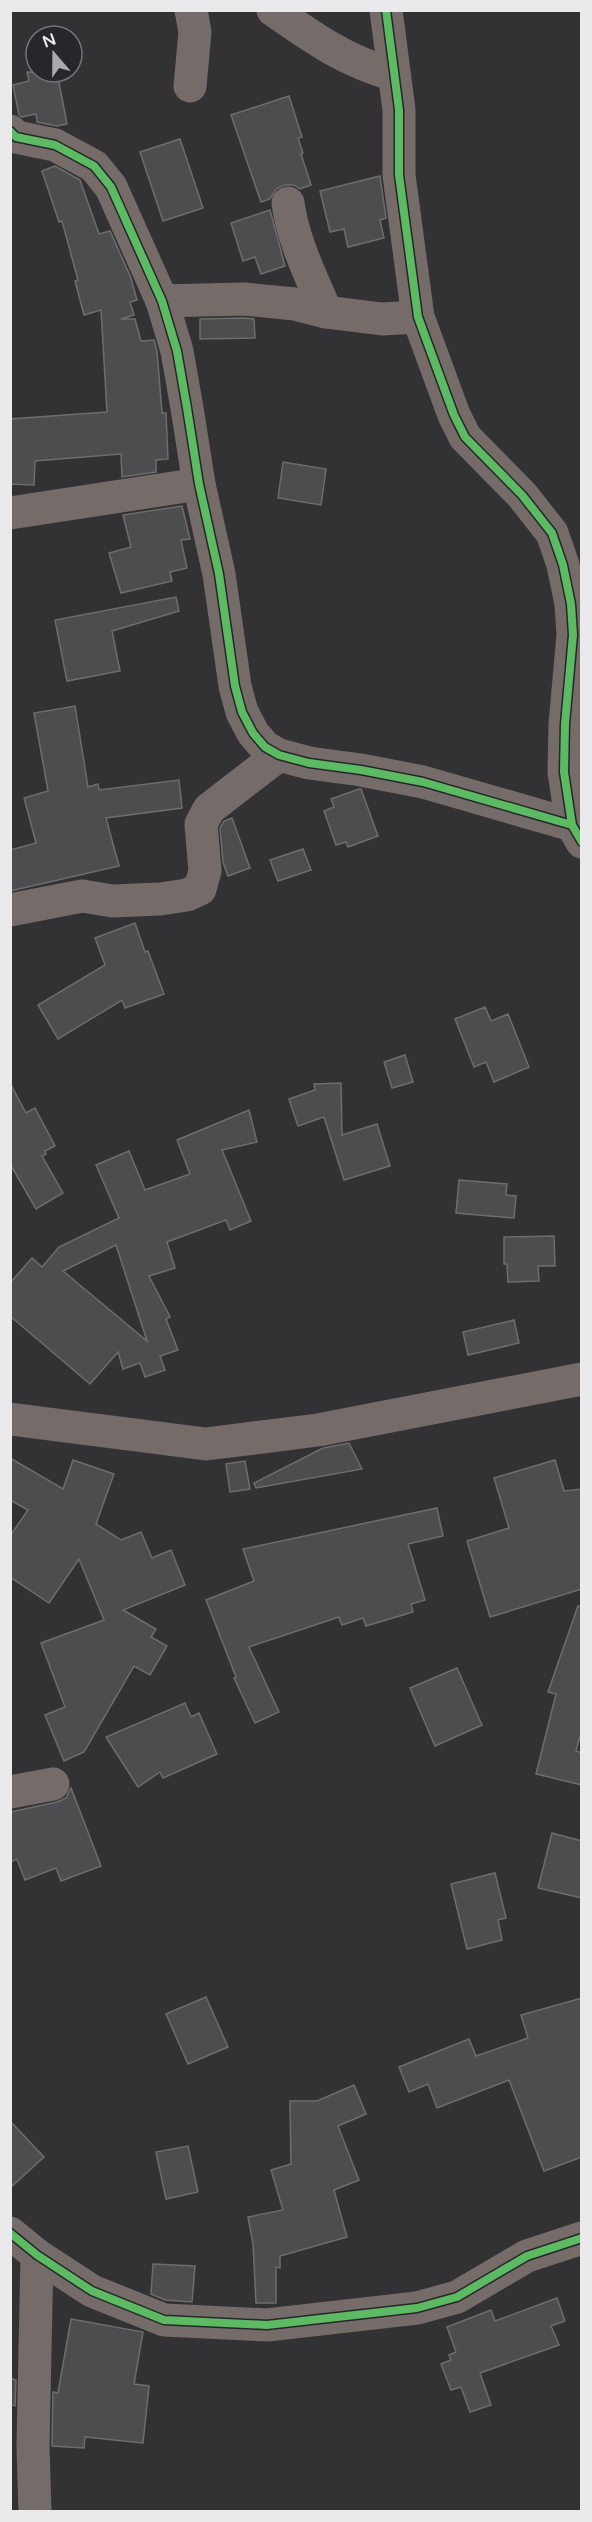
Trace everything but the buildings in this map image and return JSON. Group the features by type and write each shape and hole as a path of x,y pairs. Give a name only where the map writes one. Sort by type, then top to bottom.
{"street":[{"path":"190,86 195,32 191,10"},
{"path":"273,10 332,51 394,75"},
{"path":"386,10 399,110 399,175 418,317 453,415 465,437 522,495 552,532 563,565 571,604 573,635 565,724 564,772 577,833"},
{"path":"10,131 16,137 55,145 94,166 111,187 162,301 177,351 199,484 219,574 235,686 242,712 253,733 265,747 279,755 309,763 423,782 577,833"},
{"path":"288,202 298,246 326,312"},
{"path":"162,301 244,299 295,304 326,312 382,319 418,317"},
{"path":"10,513 199,484"},
{"path":"10,910 82,896 113,901 160,899 187,895 200,889 205,871 201,824 209,809 279,755"},
{"path":"10,1419 206,1444 318,1430 582,1379"},
{"path":"10,1792 53,1784"},
{"path":"10,2233 37,2255 92,2291 164,2320 267,2325 417,2308 457,2297 527,2256 582,2238"},
{"path":"35,2511 33,2447 37,2255"}],"cycle path":[{"path":"386,10 399,110 399,175 418,317 454,415 465,437 522,495 552,533 563,565 571,604 573,635 565,724 564,772 572,825"},
{"path":"10,131 16,137 55,145 94,166 111,187 162,301 177,351 199,484 219,574 235,686 242,712 253,733 265,747 279,755 309,763 423,782 572,825 582,842"},
{"path":"10,2233 37,2255 92,2291 164,2320 267,2325 417,2308 457,2297 527,2256 582,2238"}]}
